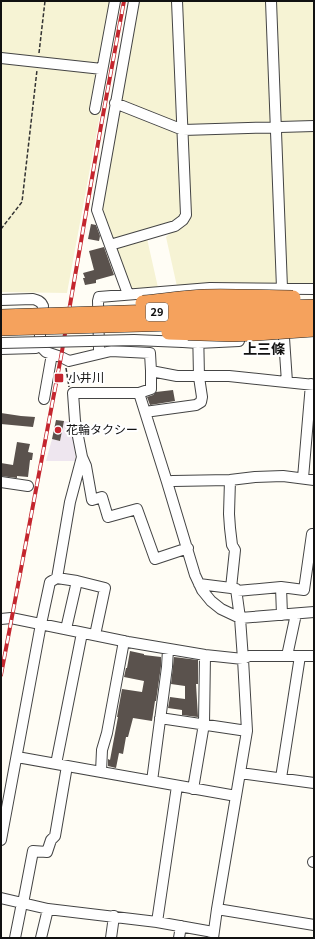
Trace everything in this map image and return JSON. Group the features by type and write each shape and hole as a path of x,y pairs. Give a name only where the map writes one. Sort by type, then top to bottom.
{"highway":[{"path":"18,322 189,298 314,298"},
{"name":"29","path":"1,328 18,322 176,311 314,307"},
{"name":"29","path":"1,317 18,322 314,319"},
{"path":"18,322 209,334 256,333 314,328"}],"street":[{"path":"95,109 115,1"},
{"path":"128,294 97,210 134,1"},
{"path":"110,245 175,226 183,220 186,215 177,1"},
{"path":"271,1 282,288"},
{"path":"1,58 102,69"},
{"path":"115,102 183,130 314,126"},
{"path":"99,354 99,297 198,289 314,288"},
{"path":"145,412 196,405 201,402 202,397 199,377 198,343 198,289"},
{"path":"1,300 32,299 42,303 43,306 39,346"},
{"path":"1,343 134,340 198,343 314,336"},
{"path":"284,338 287,382"},
{"path":"1,349 36,348 39,346"},
{"path":"39,346 46,352 70,361 111,351 150,353 151,389 139,393 72,393 75,421 82,457 86,466 92,500 102,497 108,517 137,510 155,560 188,548"},
{"path":"44,399 52,354"},
{"path":"151,371 177,376 229,376 313,384 303,478"},
{"path":"139,393 188,548 195,575 202,590 211,601 221,609 240,618 314,612"},
{"path":"57,578 70,502 82,457"},
{"path":"167,482 173,480 230,480 283,476 314,480"},
{"path":"1,898 48,909 114,916 181,926 213,935 247,730 244,659 240,618 234,590 235,550 232,545 229,514 230,480"},
{"path":"1,483 28,486"},
{"path":"199,584 234,590 281,587 304,590 312,534"},
{"path":"1,840 50,582 57,578 77,581 104,588 95,635"},
{"path":"66,629 77,581"},
{"path":"281,587 282,615"},
{"path":"287,656 296,614"},
{"path":"1,619 11,618 82,633 205,655 244,659 249,656 314,656"},
{"path":"56,764 82,633"},
{"path":"101,772 102,750 107,733 124,641"},
{"path":"152,781 168,649"},
{"path":"193,788 204,724 205,655"},
{"path":"281,778 300,656"},
{"path":"160,718 247,730"},
{"path":"17,757 236,796"},
{"path":"15,938 33,851 47,852 50,840 55,836 67,766"},
{"path":"240,772 314,783"},
{"path":"156,922 177,786"},
{"path":"41,938 48,909"},
{"path":"217,909 314,925"},
{"path":"111,938 114,916"},
{"path":"179,938 181,926"}],"path":[{"path":"1,229 22,202 45,1"},
{"path":"67,359 66,364 69,390 72,393"}],"shaded area":[{"path":"1,1 121,1 67,293 1,292"},
{"path":"134,1 314,1 314,289 178,291 166,237 181,222 146,234 159,292 128,294 97,210"},
{"path":"63,421 71,422 76,461 46,461 52,439 60,441"}],"building":[{"path":"91,224 96,225 100,236 99,241 88,239"},
{"path":"104,247 114,275 96,280 96,283 85,285 83,273 94,270 89,251"},
{"path":"173,390 175,401 150,405 147,397 156,392"},
{"path":"1,413 35,417 33,427 1,424"},
{"name":"花輪タクシー","path":"56,420 64,421 60,441 52,439"},
{"path":"17,442 30,444 28,452 33,453 32,460 30,460 28,477 17,476 17,478 1,476 1,463 13,465"},
{"path":"130,651 144,655 161,657 161,666 152,721 133,718 128,737 126,737 123,754 119,753 116,768 108,766 108,759 110,760 122,689 142,692 144,681 124,677"},
{"path":"174,657 198,660 198,684 196,684 198,717 182,715 182,710 168,708 170,697 185,699 185,686 171,684"}],"railway":[{"path":"1,675 61,357 124,1"}],"place":[{"name":"小井川","path":"59,378"},
{"name":"花輪タクシー","path":"58,430"}],"district":[{"name":"上三條","path":"264,349"}]}
